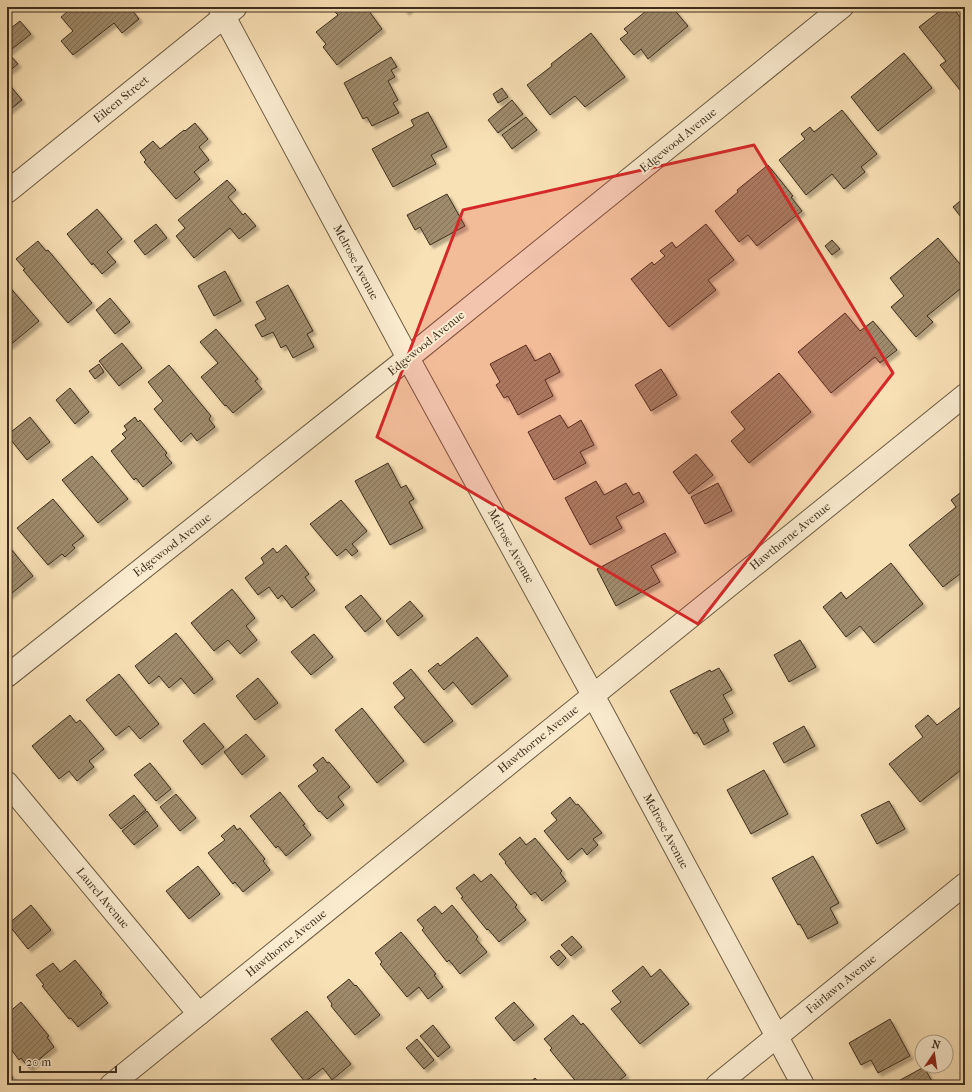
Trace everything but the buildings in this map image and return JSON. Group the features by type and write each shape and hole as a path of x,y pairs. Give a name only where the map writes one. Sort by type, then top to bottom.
{"street":[{"name":"Edgewood Avenue","path":"7,676 408,358 842,7"},
{"name":"Melrose Avenue","path":"226,10 408,358 593,695 803,1085"},
{"name":"Eileen Street","path":"7,192 226,10"},
{"name":"Hawthorne Avenue","path":"111,1085 965,395"},
{"name":"Laurel Avenue","path":"7,783 199,1014"},
{"name":"Fairlawn Avenue","path":"717,1085 965,884"}],"highlighted area":[{"path":"754,145 893,373 698,624 377,437 463,210"}]}
